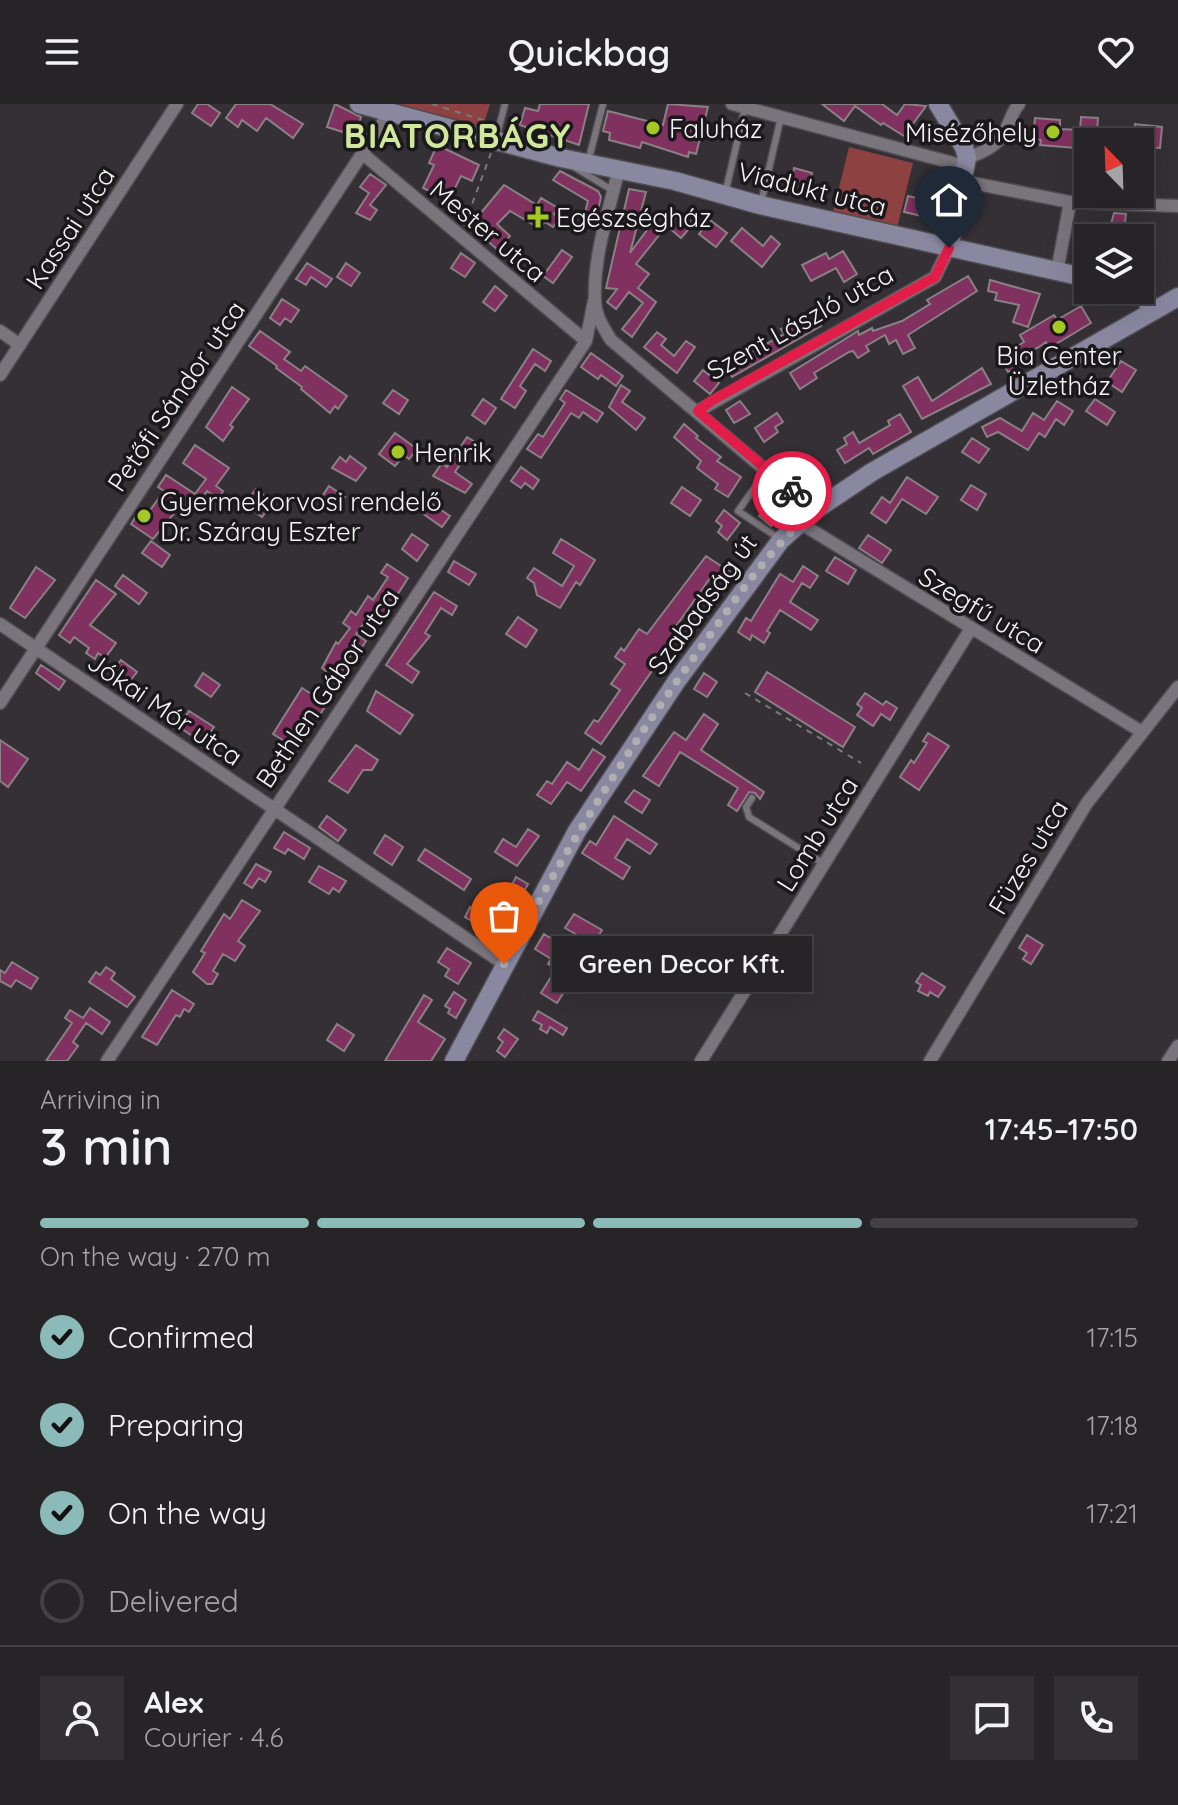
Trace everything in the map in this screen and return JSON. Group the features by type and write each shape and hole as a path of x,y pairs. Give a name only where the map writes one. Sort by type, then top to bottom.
{"main road":[{"name":"Viadukt utca","path":"359,104 389,113 498,133 582,162 760,205 1074,275"},
{"path":"938,104 964,147 964,168"},
{"name":"Szent László utca","path":"949,248 964,168"},
{"name":"Szabadság út","path":"454,1061 577,831 676,682 781,540 807,517 872,472 1178,297"},
{"path":"1148,304 1152,311"}],"street":[{"name":"Kassai utca","path":"0,375 177,104"},
{"path":"964,168 1003,135 1012,111 1019,104"},
{"path":"739,106 964,168 1070,202 1178,206"},
{"name":"Petőfi Sándor utca","path":"0,703 389,113"},
{"name":"Mester utca","path":"363,154 586,341"},
{"name":"Bethlen Gábor utca","path":"107,1061 586,341 598,262 619,169"},
{"path":"1057,272 1070,202"},
{"name":"Szent László utca","path":"698,411 935,277 949,248"},
{"path":"586,341 611,340 599,321 594,301"},
{"path":"0,331 20,345"},
{"name":"Szegfű utca","path":"611,340 767,470 807,517 970,630 1142,732"},
{"name":"Jókai Mór utca","path":"0,624 504,964"},
{"name":"Lomb utca","path":"701,1061 970,630"},
{"name":"Füzes utca","path":"930,1061 1087,803 1178,687"},
{"path":"1168,1061 1178,1046"}],"lane":[{"path":"498,133 505,104"},
{"path":"603,104 582,162 573,167 614,191"},
{"path":"724,195 739,106"},
{"path":"760,205 781,117"},
{"path":"767,470 738,511 781,540"},
{"path":"752,798 746,807 749,817 824,864"}],"path":[{"path":"432,104 498,133 460,236"},
{"path":"745,693 861,763"}],"shaded area":[{"path":"386,104 490,104 482,129"},
{"path":"849,147 913,163 897,228 833,212"}],"building":[{"path":"198,104 207,104 220,113 211,126 192,113"},
{"path":"236,104 270,104 303,124 293,138 266,118 257,131 242,120 238,127 226,118"},
{"path":"335,104 361,117 357,130 349,127 346,133 327,127"},
{"path":"540,104 589,104 579,145 520,125 525,108 538,111"},
{"name":"Faluház","path":"668,104 708,107 696,154 689,152 688,157 642,142 640,148 609,140 610,133 603,131 608,111 663,125"},
{"path":"822,104 882,104 897,115 905,104 926,106 904,136 883,123 881,125 855,106 844,121"},
{"path":"1081,117 1098,118 1097,128 1080,128"},
{"path":"1035,118 1060,120 1060,129 1074,130 1074,148 1040,145 1041,140 1033,139"},
{"path":"1135,124 1162,127 1160,148 1154,148 1154,128 1135,128"},
{"path":"437,145 479,165 472,181 461,176 449,200 423,188 434,165 429,163"},
{"path":"794,168 812,173 808,189 791,185"},
{"path":"560,171 598,191 601,197 595,224 583,220 588,201 553,180"},
{"path":"370,174 386,185 370,205 377,210 370,220 356,213 369,193 360,187"},
{"name":"Egészségház","path":"504,185 537,205 541,198 558,208 554,214 559,219 553,227 545,222 539,228 510,211 497,224 510,236 498,250 470,226"},
{"path":"629,189 646,192 630,253 650,226 660,234 636,264 649,274 638,288 656,302 632,337 622,329 643,303 629,292 616,309 607,302 617,289 606,288"},
{"path":"908,196 930,201 926,217 904,212"},
{"path":"680,213 693,224 681,238 668,227"},
{"path":"1114,213 1126,214 1125,223 1129,224 1111,224"},
{"path":"710,220 727,233 716,247 699,234"},
{"path":"742,228 763,246 771,236 780,244 762,267 731,241"},
{"path":"562,250 572,257 553,283 543,276"},
{"path":"843,251 857,274 844,282 836,268 811,281 802,265 826,253 829,259"},
{"path":"461,253 475,263 465,277 451,268"},
{"path":"307,263 332,279 326,287 311,277 306,285 296,279"},
{"path":"346,263 360,273 351,286 337,277"},
{"path":"968,276 977,291 908,335 915,348 903,354 896,340 889,344 885,335 866,346 869,351 858,358 853,351 849,352 814,373 817,378 800,389 790,373 858,331 859,335 872,328 873,331 902,321 930,304 927,300"},
{"path":"990,280 1040,294 1028,327 1013,322 1019,305 995,300 997,293 988,291"},
{"path":"495,286 507,296 495,311 483,302"},
{"path":"282,299 299,310 291,322 285,318 280,325 270,318"},
{"name":"Bia Center Üzletház","path":"1081,306 1091,323 1049,348 1046,342 1026,354 1029,360 1008,372 999,357 1024,342 1020,335 1054,315 1057,320"},
{"path":"814,314 821,326 732,377 726,367 784,334 781,329"},
{"path":"260,331 290,352 284,359 301,371 305,366 347,396 338,409 335,406 330,413 277,366 249,346"},
{"path":"657,332 666,339 661,345 674,356 686,341 695,347 677,373 644,347"},
{"path":"533,349 551,361 545,371 535,364 520,386 526,391 515,408 501,399"},
{"path":"591,353 623,376 616,386 601,375 598,379 581,367"},
{"path":"1121,361 1136,370 1122,392 1107,382"},
{"path":"982,368 991,384 922,419 903,386 918,377 932,401"},
{"path":"703,370 719,383 710,394 694,381"},
{"path":"621,385 630,391 622,402 645,418 636,430 609,407"},
{"path":"232,387 249,399 230,425 233,427 223,441 206,427"},
{"path":"393,390 408,400 399,414 383,403"},
{"path":"566,390 603,413 597,422 583,412 579,418 571,413 541,458 527,449 538,434 543,437 565,403 560,399"},
{"path":"483,399 496,408 485,424 472,415"},
{"path":"1095,399 1115,412 1107,425 1086,411"},
{"path":"740,401 750,414 734,423 726,410"},
{"path":"1057,401 1073,411 1064,425 1056,419 1045,437 1039,433 1028,450 998,432 987,437 982,427 1000,418 1022,431 1033,413 1044,420"},
{"path":"777,413 783,422 775,427 778,432 764,442 755,428"},
{"path":"900,414 911,432 873,454 869,448 845,463 837,450 847,444 844,438 853,432 859,443 890,425 888,421"},
{"path":"684,424 698,436 696,438 721,457 717,461 741,477 728,497 715,489 718,484 697,468 701,461 674,437"},
{"name":"Henrik","path":"395,433 417,449 409,459 404,455 395,466 379,454"},
{"path":"467,437 475,442 455,472 472,484 465,493 433,476 442,463 447,467"},
{"path":"972,438 989,449 979,463 962,452"},
{"path":"195,445 229,468 216,486 223,491 218,499 207,491 193,511 182,504 153,539 131,524 142,508 148,513 164,491 158,487 166,475 195,494 206,479 183,463"},
{"path":"350,456 366,468 356,481 332,468 340,457 346,462"},
{"path":"521,467 539,480 533,489 525,483 521,488 511,481"},
{"path":"907,477 938,497 926,514 902,499 886,523 871,513 882,497 890,503"},
{"path":"971,485 986,494 977,510 961,500"},
{"path":"329,486 345,497 334,512 319,501"},
{"path":"682,487 701,500 690,516 671,503"},
{"path":"763,487 787,506 771,526 759,516 766,508 754,499"},
{"path":"256,489 273,502 262,517 245,504"},
{"path":"429,502 450,516 442,527 422,513"},
{"path":"724,510 740,523 727,540 718,532 722,526 716,521"},
{"path":"412,534 428,545 417,561 402,549"},
{"path":"868,535 891,550 882,563 859,548"},
{"path":"561,539 595,560 580,585 576,582 560,608 537,595 534,583 527,578 534,568 562,586 574,566 553,553"},
{"path":"151,541 170,555 162,567 142,553"},
{"path":"706,556 730,572 724,581 713,574 677,625 668,648 601,744 585,733 594,720 598,722 620,690 611,684 625,664 615,657 621,648 624,651 639,629 647,634"},
{"path":"835,557 856,570 848,584 826,571"},
{"path":"454,561 476,574 469,585 448,572"},
{"path":"387,564 408,578 380,622 370,615 356,634 366,641 360,650 356,647 342,668 348,672 339,684 324,674 326,671 322,668 336,642 338,644 350,628 343,623 351,611 356,615 368,596 373,600 388,577 381,573"},
{"path":"803,566 818,576 810,588 802,583 790,602 818,620 811,630 780,610 767,631 770,633 764,643 752,635 750,640 738,632 746,618 751,621 780,574 793,582"},
{"path":"36,567 55,580 25,618 10,608"},
{"path":"123,575 147,593 139,604 115,586"},
{"path":"96,580 116,594 90,625 116,643 105,658 98,653 95,659 86,653 89,648 74,637 70,643 59,635"},
{"path":"434,592 457,606 452,615 441,608 425,633 430,636 407,664 419,672 412,683 386,665"},
{"path":"518,617 537,630 526,647 506,634"},
{"path":"121,660 137,672 130,681 123,676 116,685 107,679"},
{"path":"41,665 65,681 59,690 36,673"},
{"path":"767,672 855,727 843,747 755,692"},
{"path":"203,673 220,685 211,697 195,686"},
{"path":"704,673 717,682 707,697 694,689"},
{"path":"302,688 327,704 320,714 306,710 295,728 304,734 299,741 290,735 286,742 273,734"},
{"path":"376,691 413,715 400,734 367,711"},
{"path":"865,693 883,705 886,701 897,708 890,720 881,714 873,726 857,715 862,708 857,704"},
{"path":"189,711 214,727 211,731 217,735 209,747 179,727"},
{"path":"704,714 718,724 701,750 764,792 760,799 749,792 737,811 728,805 738,788 680,752 659,786 643,776 674,732 686,740"},
{"path":"928,733 949,746 919,790 900,777 927,743 923,741"},
{"path":"0,740 28,759 8,787 0,781"},
{"path":"356,745 378,760 372,770 363,770 348,793 329,781"},
{"path":"593,749 605,757 581,791 567,782 551,804 537,795 547,781 552,784 567,762 579,770"},
{"path":"634,790 650,800 642,813 625,802"},
{"path":"327,816 346,830 338,841 319,827"},
{"path":"614,816 657,844 650,854 627,839 615,858 630,867 623,879 582,853 590,841 596,845"},
{"path":"528,829 539,836 517,866 495,852 503,839 516,847"},
{"path":"284,832 310,848 304,859 288,849 285,854 274,848"},
{"path":"385,835 403,847 392,865 374,853"},
{"path":"425,849 471,879 464,890 418,860"},
{"path":"256,864 271,872 265,882 259,878 252,888 244,883"},
{"path":"319,866 346,881 339,892 333,888 329,894 309,882"},
{"path":"516,877 528,884 499,936 465,917 470,907 487,917 495,904 500,907"},
{"path":"242,900 260,911 238,941 245,946 235,961 223,954 213,971 218,974 212,984 207,984 193,972 205,953 201,951 224,914 230,919"},
{"path":"574,914 602,930 593,944 565,928"},
{"path":"544,934 600,969 590,986 574,976 557,1003 541,993 556,969 548,964 551,959 535,949"},
{"path":"1027,935 1043,945 1031,964 1023,959 1027,953 1019,948"},
{"path":"447,948 471,963 458,984 445,976 449,969 438,962"},
{"path":"12,962 38,978 31,989 16,980 11,987 0,981 0,970 5,973"},
{"path":"106,967 115,973 111,979 135,997 127,1007 89,982 96,972 100,975"},
{"path":"922,973 945,987 938,997 930,992 928,996 918,991 921,985 916,982"},
{"path":"172,990 194,1004 189,1012 184,1009 180,1017 176,1015 157,1045 142,1037"},
{"path":"454,992 466,1000 456,1018 448,1013 450,1009 445,1006"},
{"path":"424,995 432,1000 418,1022 445,1039 431,1061 385,1061"},
{"path":"90,1008 110,1022 102,1034 86,1023 73,1042 78,1046 67,1061 46,1061 72,1023 65,1018 70,1010 83,1018"},
{"path":"538,1011 567,1028 563,1035 550,1027 547,1033 540,1029 542,1025 533,1020"},
{"path":"337,1024 354,1035 344,1051 327,1040"},
{"path":"504,1029 518,1039 505,1057 497,1051 503,1042 498,1038"}],"way so far":[{"path":"504,964 577,831 676,682 781,540 814,511 792,491"}],"place":[{"name":"Faluház","path":"653,128"},
{"name":"Misézőhely","path":"1053,132"},
{"name":"Egészségház","path":"538,217"},
{"name":"Bia Center Üzletház","path":"1059,327"},
{"name":"Henrik","path":"398,452"},
{"name":"Gyermekorvosi rendelő Dr. Száray Eszter","path":"144,516"},
{"name":"Green Decor Kft.","path":"504,964"}],"district":[{"name":"BIATORBÁGY","path":"458,135"}],"route":[{"path":"792,491 698,411 935,277 949,248"}]}
